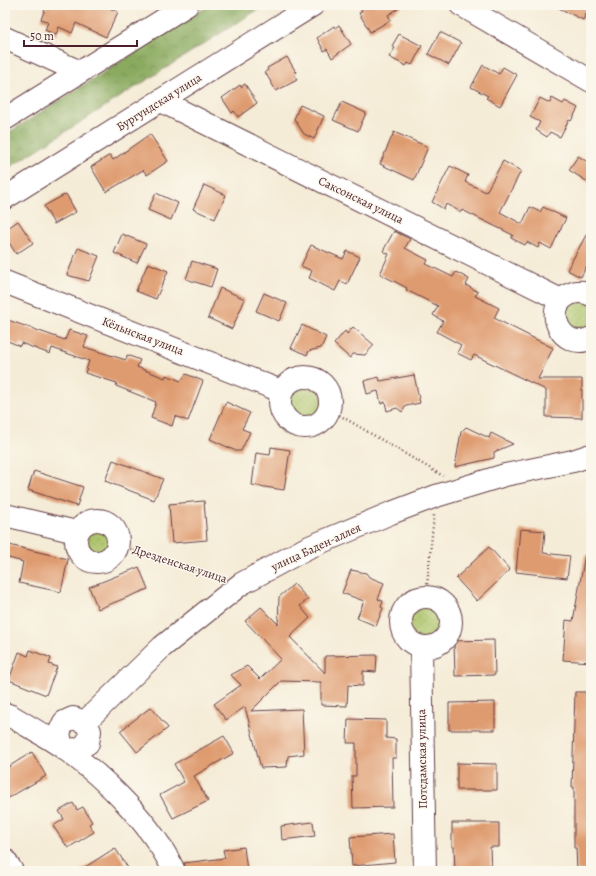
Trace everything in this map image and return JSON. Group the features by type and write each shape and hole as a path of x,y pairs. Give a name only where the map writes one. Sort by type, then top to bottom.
{"street":[{"path":"5,119 187,5"},
{"name":"Бургундская улица","path":"5,198 313,5"},
{"path":"461,5 591,81"},
{"path":"5,38 80,72"},
{"name":"Саксонская улица","path":"161,101 562,300"},
{"name":"Кёльнская улица","path":"5,282 281,391"},
{"path":"591,295 582,292 574,292 562,300 555,314 559,330 571,340 579,341 591,338"},
{"path":"302,376 315,378 321,382 329,394 329,409 321,422 314,426 299,427 286,419 282,413 279,406 281,391 290,381 295,378 302,376"},
{"name":"улица Баден-аллея","path":"64,748 78,749 88,743 90,732 85,722 162,647 241,584 307,548 436,496 505,475 573,461 591,455"},
{"path":"5,515 76,532"},
{"name":"Дрезденская улица","path":"97,519 111,525 119,540 119,545 106,560 94,562 85,558 79,551 75,542 76,532 86,521 97,519"},
{"path":"426,596 434,598 444,606 449,613 450,627 444,640 438,645 430,648 421,648 412,644 406,638 401,619 403,611 411,601 426,596"},
{"name":"Потсдамская улица","path":"421,648 425,871"},
{"path":"5,714 11,716 64,748 104,781 141,820 168,858 174,871"},
{"path":"5,860 12,871"}],"path":[{"path":"329,409 431,468 462,488"},
{"path":"426,596 436,496"},
{"name":"Дрезденская улица","path":"119,545 241,584"}],"green space":[{"path":"210,5 265,5 5,170 5,135"},
{"path":"571,301 591,302 591,332 571,332 564,310"},
{"path":"309,384 318,389 322,395 322,409 318,415 309,420 301,420 292,415 288,409 287,398 292,389 298,385"},
{"path":"97,527 107,531 111,541 107,551 97,555 87,551 83,541 87,531"},
{"path":"429,604 438,609 442,615 442,629 438,635 429,640 421,640 412,635 408,629 407,618 412,609 418,605"}],"building":[{"path":"47,5 103,5 118,12 106,37 76,23 72,33 59,27 56,35 45,30 48,22 41,19"},
{"path":"359,5 404,5 388,15 391,20 370,32 359,13 362,11"},
{"path":"553,5 591,5 583,20"},
{"path":"339,25 351,44 332,58 327,49 324,51 317,38 334,26 335,28"},
{"path":"440,32 461,43 449,65 428,54"},
{"path":"399,34 422,46 412,65 408,63 406,66 389,57 395,48 392,46"},
{"path":"287,57 296,72 294,74 297,80 276,91 265,72 268,70 267,68"},
{"path":"483,65 499,74 503,67 517,75 500,106 486,98 488,96 471,87"},
{"path":"245,84 257,103 238,117 234,111 232,113 222,98 240,85 241,87"},
{"path":"540,98 550,103 552,98 563,104 565,101 578,108 571,121 569,120 560,137 550,132 547,137 536,130 540,122 530,117"},
{"path":"342,102 366,113 358,131 333,120"},
{"path":"300,105 324,116 314,139 304,134 294,119"},
{"path":"394,132 428,147 414,180 380,164"},
{"path":"150,134 168,161 147,175 143,170 106,192 91,167 110,155 113,160"},
{"path":"578,156 591,164 591,184 569,170"},
{"path":"503,161 521,171 500,212 522,224 530,207 540,212 543,207 566,218 551,249 540,243 538,248 527,242 525,245 511,238 513,235 462,210 461,212 446,204 444,209 432,202 450,166 468,175 465,182 486,192"},
{"path":"204,185 226,195 215,219 193,209"},
{"path":"156,193 178,203 171,220 148,210"},
{"path":"66,194 76,212 54,224 44,206"},
{"path":"18,221 33,243 16,254 5,236 5,230"},
{"path":"591,226 591,269 586,267 581,277 567,270"},
{"path":"394,231 410,239 405,248 428,260 426,264 453,277 456,272 469,279 466,285 478,292 475,296 499,308 494,318 553,348 538,379 582,379 582,418 546,417 546,390 474,355 471,360 457,353 461,345 437,332 443,321 433,315 438,306 406,290 407,288 380,274 389,254 383,251"},
{"path":"122,234 146,244 137,263 114,253"},
{"path":"311,245 343,259 347,251 360,257 347,284 340,281 335,291 309,278 312,271 301,266"},
{"path":"78,248 99,256 89,281 67,275"},
{"path":"192,261 217,269 211,287 186,279"},
{"path":"148,263 168,271 156,299 136,291"},
{"path":"220,288 245,299 232,329 208,318"},
{"path":"264,293 287,303 279,321 256,311"},
{"path":"5,319 65,340 69,330 88,336 84,347 126,360 127,355 140,360 137,367 165,378 166,375 181,381 186,374 203,381 188,421 175,416 172,426 151,418 156,402 116,386 117,383 85,373 89,361 52,348 50,354 21,343 20,346 5,340"},
{"path":"302,325 326,337 321,348 309,351 307,355 291,348"},
{"path":"353,327 374,345 365,355 353,354 350,358 334,344 345,331 347,334"},
{"path":"414,375 420,403 406,406 402,412 397,408 387,411 385,402 381,404 378,391 367,394 364,381 379,377 380,381"},
{"path":"226,402 250,413 242,429 250,432 241,451 236,451 210,439"},
{"path":"466,427 489,438 491,433 513,444 494,452 494,458 455,467 461,432"},
{"path":"271,447 290,450 284,490 252,485 256,453 270,455"},
{"path":"113,460 163,479 154,500 105,481"},
{"path":"34,471 83,487 77,506 28,490"},
{"path":"204,501 207,540 172,543 169,504"},
{"path":"520,529 545,531 543,553 570,556 567,578 516,572"},
{"path":"5,544 68,559 61,592 19,583 23,562 5,557"},
{"path":"489,547 510,570 477,601 456,578"},
{"path":"585,555 591,555 591,662 563,660 566,620 573,621"},
{"path":"139,567 148,589 98,609 89,587"},
{"path":"351,570 366,573 369,577 384,583 378,599 383,601 381,607 383,608 376,626 357,618 364,601 342,593"},
{"path":"294,584 308,599 300,606 310,618 290,637 325,673 325,656 377,655 376,672 363,671 363,686 348,685 347,706 321,705 321,682 281,681 251,711 302,709 304,754 288,756 287,767 261,768 245,707 226,720 214,704 241,685 231,675 247,666 260,679 281,659 245,621 261,607 278,624 279,597"},
{"path":"494,640 495,675 455,676 454,641"},
{"path":"30,650 51,658 49,664 57,667 46,695 9,680 19,652 28,656"},
{"path":"575,692 591,692 591,871 577,871 576,848 574,848 574,787 572,787"},
{"path":"495,702 495,730 449,730 449,703"},
{"path":"151,707 168,728 137,752 120,731"},
{"path":"348,719 386,720 386,738 396,739 396,758 392,758 393,807 353,808 352,776 356,776 356,743 347,743"},
{"path":"224,736 234,753 194,776 208,801 173,818 160,795 184,782 174,764"},
{"path":"32,752 46,776 5,800 5,769"},
{"path":"457,763 497,764 497,790 457,790"},
{"path":"73,803 77,810 83,807 92,822 89,824 94,832 68,848 53,826 64,819 59,811"},
{"path":"313,822 315,836 282,840 281,826"},
{"path":"452,823 499,823 499,847 490,847 491,871 455,871 454,847 452,847"},
{"path":"393,834 395,862 352,866 350,837"},
{"path":"244,847 247,871 186,871 184,863 225,858 223,850"},
{"path":"115,848 130,871 79,871"}]}
